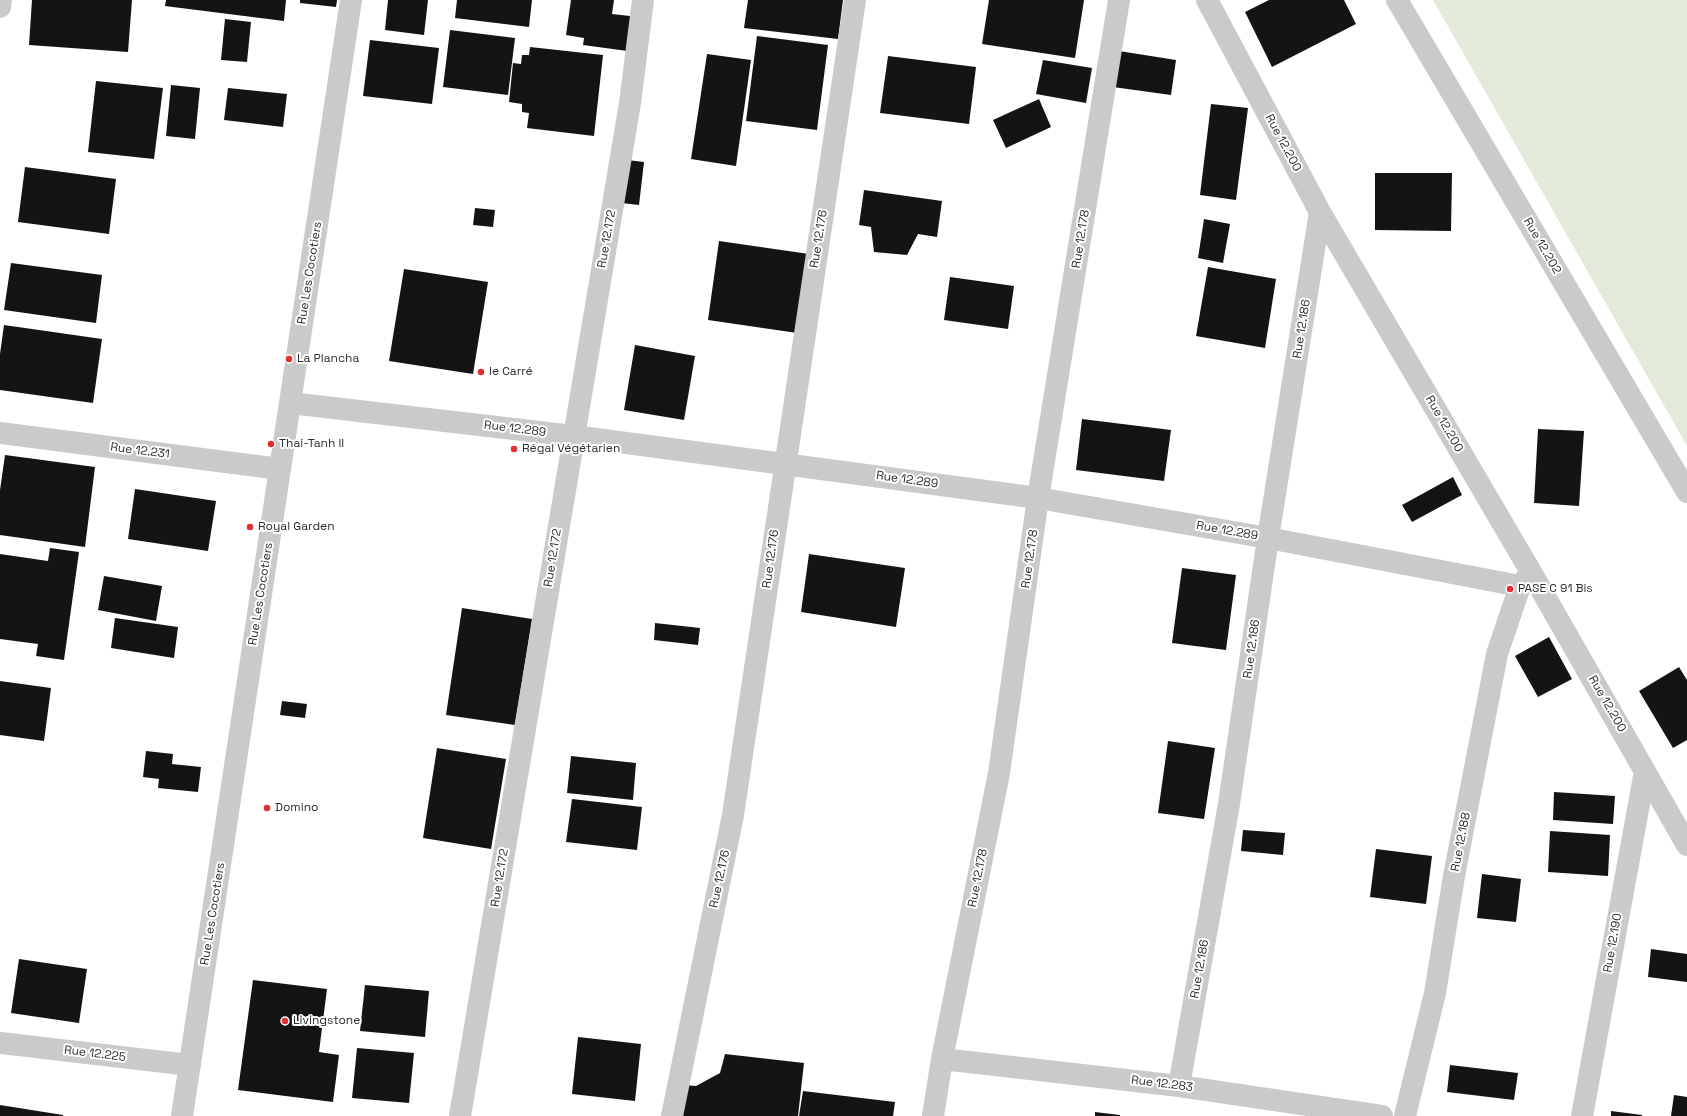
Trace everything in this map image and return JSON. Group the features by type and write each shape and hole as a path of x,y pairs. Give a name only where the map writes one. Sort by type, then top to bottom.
{"street":[{"path":"0,7 1,0"},
{"name":"Rue Les Cocotiers","path":"182,1116 351,0"},
{"name":"Rue 12.172","path":"460,1116 630,103 643,0"},
{"name":"Rue 12.176","path":"672,1116 733,815 855,0"},
{"name":"Rue 12.178","path":"932,1116 999,773 1038,498 1119,0"},
{"name":"Rue 12.200","path":"1206,0 1320,212 1526,579 1645,770 1687,845"},
{"name":"Rue 12.202","path":"1397,0 1687,492"},
{"name":"Rue 12.186","path":"1179,1086 1229,804 1268,538 1320,212"},
{"name":"Rue 12.289","path":"290,403 574,436 1038,498 1268,538 1526,579"},
{"name":"Rue 12.231","path":"0,433 280,469"},
{"name":"Rue 12.188","path":"1405,1116 1435,993 1454,876 1497,654 1526,579"},
{"name":"Rue 12.190","path":"1582,1116 1645,770"},
{"name":"Rue 12.225","path":"0,1044 190,1065"},
{"name":"Rue 12.283","path":"942,1059 1179,1086 1382,1116"}],"green space":[{"path":"1433,0 1687,0 1687,446"}],"building":[{"path":"32,0 132,0 128,52 29,45"},
{"path":"166,0 286,0 284,21 165,6"},
{"path":"300,0 337,0 336,7 300,3"},
{"path":"388,0 428,0 424,35 385,30"},
{"path":"457,0 532,0 529,27 455,18"},
{"path":"571,0 614,0 612,14 639,17 635,52 583,45 584,38 566,35"},
{"path":"748,0 843,0 838,39 744,28"},
{"path":"989,0 1084,0 1075,58 982,44"},
{"path":"1269,0 1344,0 1356,24 1272,67 1245,12"},
{"path":"225,19 251,22 247,62 221,60"},
{"path":"450,30 515,38 508,95 443,87"},
{"path":"757,36 828,45 817,130 746,121"},
{"path":"370,40 439,48 432,104 363,96"},
{"path":"530,47 603,55 594,136 527,128 529,113 522,112 522,104 509,102 513,63 521,64 522,55 529,55"},
{"path":"1119,51 1176,60 1171,95 1113,87"},
{"path":"707,54 751,60 736,166 691,159"},
{"path":"888,56 976,67 969,124 880,113"},
{"path":"1043,60 1092,68 1086,103 1036,94"},
{"path":"96,81 163,88 154,159 88,152"},
{"path":"171,85 200,88 195,139 166,136"},
{"path":"228,88 287,94 283,127 224,120"},
{"path":"1039,99 1051,127 1006,148 993,120"},
{"path":"1211,104 1248,108 1236,200 1200,195"},
{"path":"627,160 644,162 639,205 621,203"},
{"path":"25,167 116,179 109,234 18,222"},
{"path":"1375,173 1452,173 1451,231 1375,230"},
{"path":"864,190 942,201 937,237 918,234 907,255 874,252 871,227 859,225"},
{"path":"475,208 495,210 493,227 473,225"},
{"path":"1204,219 1230,224 1223,263 1198,258"},
{"path":"719,241 809,254 797,333 708,320"},
{"path":"11,263 102,275 96,323 4,310"},
{"path":"1208,267 1276,279 1265,348 1196,336"},
{"path":"404,269 488,282 473,374 389,361"},
{"path":"950,277 1014,286 1008,329 944,320"},
{"path":"4,325 102,339 93,403 0,390 0,354"},
{"path":"635,345 695,356 684,420 624,410"},
{"path":"1082,419 1171,430 1164,481 1076,470"},
{"path":"1538,429 1584,431 1579,506 1534,503"},
{"path":"5,455 95,467 85,547 0,535 0,490"},
{"path":"1453,477 1462,495 1412,522 1402,505"},
{"path":"135,489 216,501 208,551 128,539"},
{"path":"50,548 79,552 64,660 36,656 38,644 0,639 0,554 48,561"},
{"path":"809,554 905,568 896,627 801,612"},
{"path":"1182,568 1236,575 1226,650 1172,643"},
{"path":"104,576 162,586 156,621 98,610"},
{"path":"462,608 532,619 515,725 446,715"},
{"path":"115,618 178,627 174,658 111,648"},
{"path":"655,623 700,628 698,645 654,640"},
{"path":"1549,637 1572,679 1538,697 1515,656"},
{"path":"1679,667 1687,680 1687,740 1673,748 1639,691"},
{"path":"0,681 51,688 44,741 0,735"},
{"path":"282,701 307,704 305,718 280,715"},
{"path":"1168,741 1215,748 1204,819 1158,813"},
{"path":"437,748 506,759 491,849 423,838"},
{"path":"146,751 173,754 172,764 201,767 198,792 158,788 159,779 143,777"},
{"path":"571,756 636,763 633,800 567,793"},
{"path":"1554,792 1615,796 1613,824 1553,820"},
{"path":"572,799 642,807 637,850 566,842"},
{"path":"1243,830 1285,833 1283,855 1241,851"},
{"path":"1550,831 1610,835 1608,876 1548,872"},
{"path":"1376,849 1432,856 1426,904 1370,897"},
{"path":"1482,874 1521,879 1516,922 1477,918"},
{"path":"1651,949 1687,954 1687,982 1648,977"},
{"path":"19,959 87,969 79,1023 11,1013"},
{"name":"Livingstone","path":"253,980 327,989 319,1052 339,1055 333,1102 238,1090"},
{"path":"365,985 429,991 425,1037 360,1031"},
{"path":"578,1037 641,1044 635,1101 572,1094"},
{"path":"357,1048 414,1053 409,1103 352,1098"},
{"path":"725,1054 804,1063 798,1116 680,1116 684,1085 696,1086 720,1073"},
{"path":"1450,1065 1518,1073 1514,1100 1447,1092"},
{"path":"803,1091 895,1102 893,1116 799,1116"},
{"path":"1674,1095 1687,1097 1687,1116 1671,1116"},
{"path":"0,1105 63,1115 63,1116 0,1116"},
{"path":"1611,1111 1642,1115 1642,1116 1611,1116"},
{"path":"1095,1112 1120,1115 1120,1116 1095,1116"}],"place":[{"name":"La Plancha","path":"289,359"},
{"name":"le Carré","path":"481,372"},
{"name":"Thai-Tanh II","path":"271,444"},
{"name":"Régal Végétarien","path":"514,449"},
{"name":"Royal Garden","path":"250,527"},
{"name":"PASE C 91 Bis","path":"1510,589"},
{"name":"Domino","path":"267,808"},
{"name":"Livingstone","path":"285,1021"}]}
